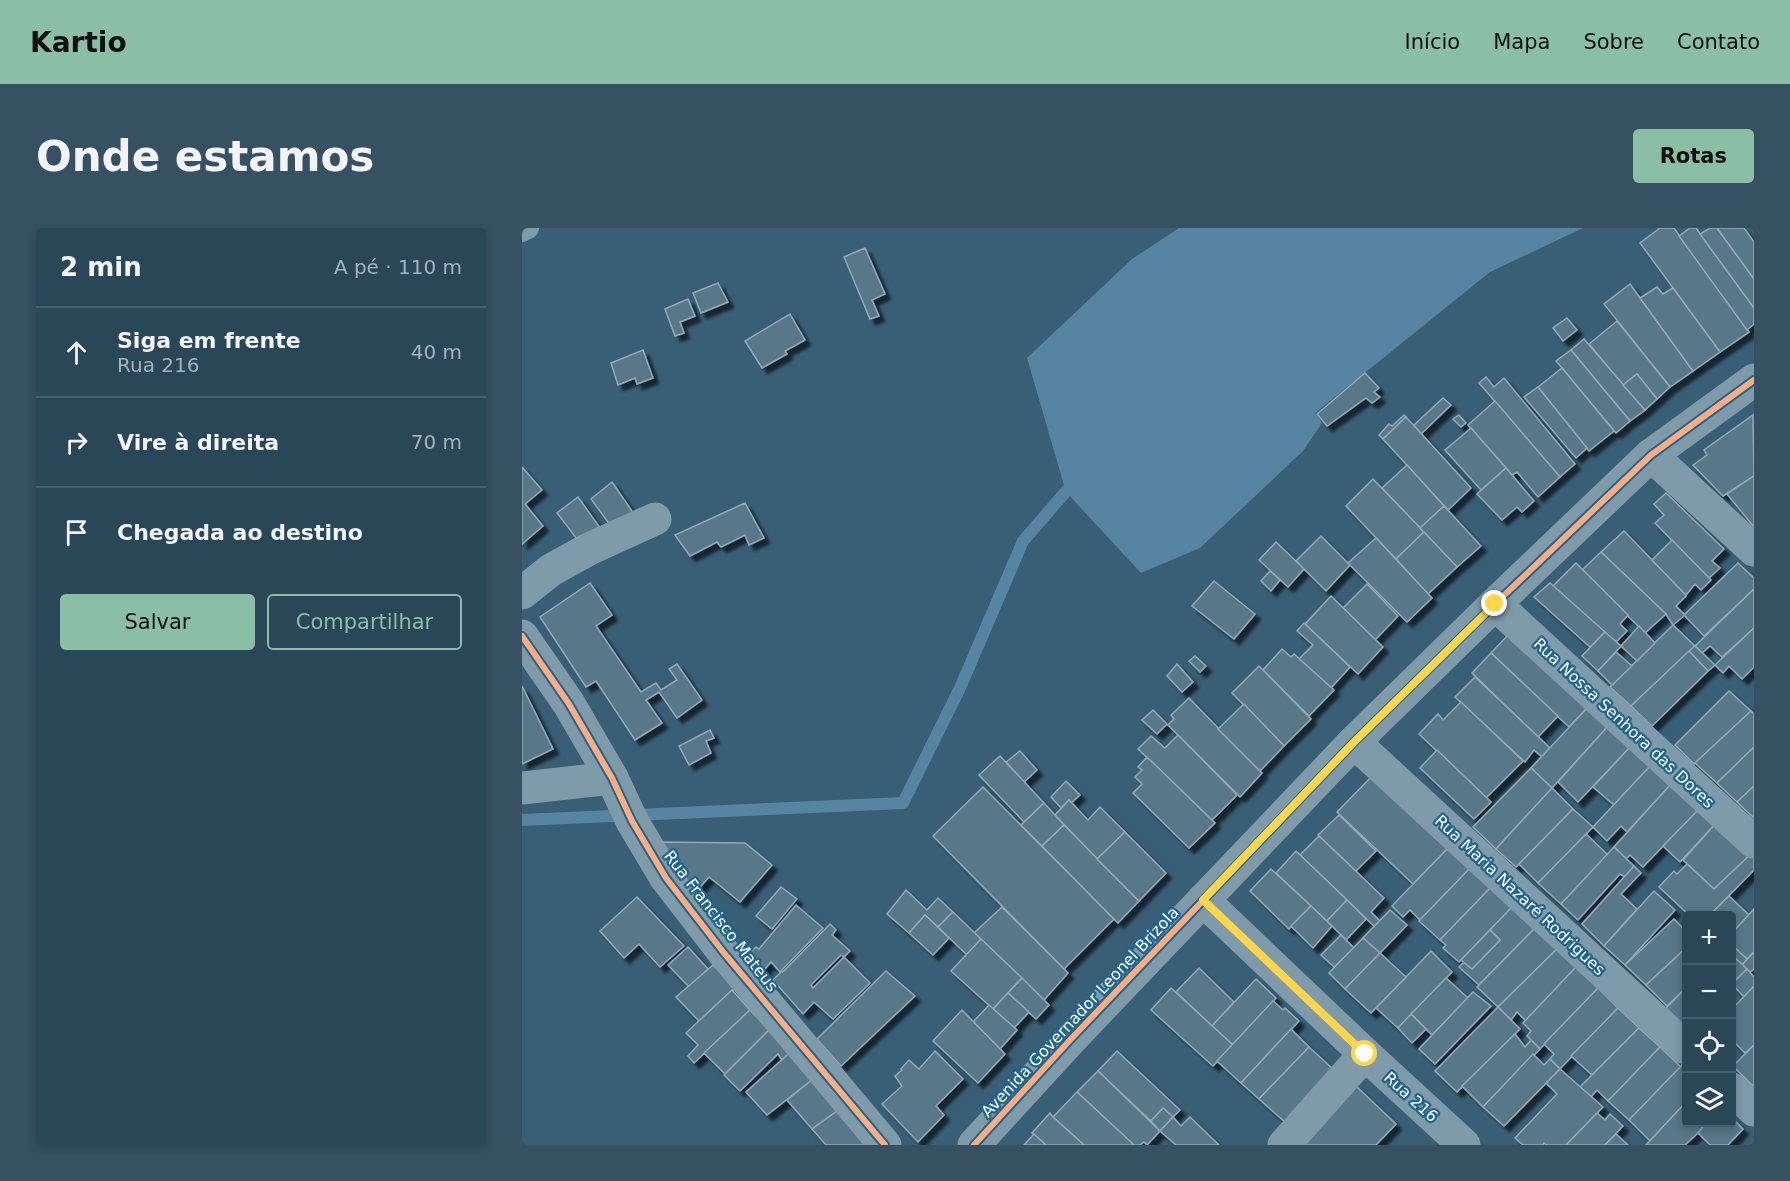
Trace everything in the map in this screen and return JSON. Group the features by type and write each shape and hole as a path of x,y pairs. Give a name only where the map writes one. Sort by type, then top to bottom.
{"street":[{"name":"Avenida Governador Leonel Brizola","path":"974,1145 1070,1040 1354,742 1651,454 1754,380"},
{"path":"1651,454 1754,550"},
{"path":"522,593 551,570 588,549 655,519"},
{"name":"Rua Nossa Senhora das Dores","path":"1495,604 1754,842"},
{"name":"Rua Francisco Mateus","path":"522,636 569,704 612,778 632,821 666,878 724,953 885,1145"},
{"name":"Rua Maria Nazaré Rodrigues","path":"1354,742 1682,1044"},
{"path":"522,788 612,778"},
{"name":"Rua 216","path":"1203,900 1464,1145"},
{"path":"1284,1145 1365,1054"},
{"path":"1736,1094 1754,1110"}],"lane":[{"path":"522,231 528,228"}],"water":[{"path":"1179,228 1583,228 1490,272 1315,413 1322,423 1303,451 1200,548 1141,573 1066,492 1027,358 1132,259"}],"building":[{"path":"1660,228 1674,228 1749,332 1720,352 1640,243"},
{"path":"1690,228 1696,228 1754,308 1754,324 1747,330 1679,236"},
{"path":"1710,228 1717,228 1754,279 1754,308 1700,234"},
{"path":"1717,228 1744,228 1754,242 1754,279"},
{"path":"865,248 885,294 872,300 879,316 870,319 844,257"},
{"path":"718,283 728,302 701,313 693,293"},
{"path":"1630,284 1693,371 1670,387 1604,304"},
{"path":"1657,287 1663,294 1673,288 1720,352 1693,371 1640,298"},
{"path":"688,299 695,316 680,322 684,333 675,336 665,309"},
{"path":"790,314 805,340 785,351 787,354 762,368 745,341"},
{"path":"1567,318 1577,330 1563,341 1553,328"},
{"path":"1617,321 1670,387 1657,399 1637,374 1623,385 1589,344"},
{"path":"1584,339 1645,410 1630,421 1571,350"},
{"path":"643,350 653,378 637,384 635,378 618,385 611,363"},
{"path":"1571,350 1630,421 1616,433 1556,361"},
{"path":"1562,368 1614,431 1589,451 1538,387"},
{"path":"1365,373 1379,388 1374,392 1380,397 1372,403 1366,398 1327,426 1317,414"},
{"path":"1637,374 1657,399 1645,410 1623,385"},
{"path":"1486,377 1494,387 1504,378 1575,464 1560,477 1479,383"},
{"path":"1538,387 1587,448 1576,458 1524,397"},
{"path":"1443,398 1451,405 1421,434 1414,425"},
{"path":"1495,401 1560,477 1538,497 1517,472 1512,475 1468,425"},
{"path":"1404,415 1406,417 1383,439 1379,435 1389,424 1392,426"},
{"path":"1459,415 1466,423 1461,427 1453,419"},
{"path":"1753,415 1754,476 1723,496 1693,465 1707,455 1704,450"},
{"path":"1406,417 1471,488 1448,510 1383,439"},
{"path":"1471,428 1506,468 1481,490 1445,450"},
{"path":"1407,465 1444,506 1420,528 1382,488"},
{"path":"522,467 542,490 525,504 543,526 522,544"},
{"path":"1506,468 1534,501 1522,512 1517,507 1502,520 1477,494"},
{"path":"1754,476 1754,527 1727,494"},
{"path":"1373,479 1424,532 1396,559 1346,506"},
{"path":"612,482 634,514 613,529 591,499"},
{"path":"1666,493 1724,549 1712,561 1720,568 1709,578 1655,523 1664,515 1654,504"},
{"path":"578,497 603,532 583,547 557,513"},
{"path":"745,503 764,538 749,545 745,535 721,547 717,542 690,556 675,535"},
{"path":"1444,506 1481,546 1457,567 1420,528"},
{"path":"1624,531 1686,595 1676,606 1685,615 1673,625 1666,614 1601,552"},
{"path":"1424,532 1457,567 1428,594 1396,559"},
{"path":"1321,536 1350,565 1326,591 1296,561"},
{"path":"1376,538 1432,598 1407,622 1348,563"},
{"path":"1672,540 1711,580 1701,590 1695,584 1686,595 1652,560"},
{"path":"1276,542 1304,569 1288,587 1259,560"},
{"path":"1601,552 1666,614 1645,633 1582,570"},
{"path":"1576,563 1628,615 1620,624 1627,631 1616,642 1553,586"},
{"path":"1738,563 1754,578 1754,589 1704,636 1684,615"},
{"path":"1270,571 1280,580 1271,591 1261,581"},
{"path":"1214,581 1255,614 1234,639 1192,606"},
{"path":"590,583 612,615 596,626 641,692 656,683 661,690 677,680 669,669 677,664 702,700 677,718 659,692 646,700 662,723 635,740 596,681 586,687 540,617"},
{"path":"1550,583 1605,632 1590,647 1534,597"},
{"path":"1367,584 1398,616 1375,640 1343,608"},
{"path":"1754,589 1754,628 1722,657 1710,646 1702,653 1695,646"},
{"path":"1331,596 1383,647 1358,674 1305,624"},
{"path":"1304,623 1350,667 1331,688 1299,659 1313,645 1297,631"},
{"path":"1673,625 1695,646 1631,706 1610,687"},
{"path":"1639,626 1655,643 1637,661 1621,646"},
{"path":"1754,628 1754,667 1742,679 1729,666 1723,673 1715,665"},
{"path":"1512,631 1588,707 1569,727 1491,653"},
{"path":"1605,632 1621,646 1598,671 1582,656"},
{"path":"1695,646 1715,665 1708,671 1689,651"},
{"path":"1282,649 1291,657 1294,654 1334,690 1309,716 1263,670"},
{"path":"1689,651 1708,671 1652,726 1631,706"},
{"path":"1616,652 1632,666 1612,685 1598,671"},
{"path":"1491,653 1558,716 1538,737 1472,673"},
{"path":"1195,656 1206,666 1200,672 1189,661"},
{"path":"1177,664 1193,682 1182,692 1167,676"},
{"path":"1259,666 1311,719 1284,746 1232,693"},
{"path":"1475,677 1550,748 1542,757 1534,750 1525,762 1455,697"},
{"path":"522,686 553,749 522,764"},
{"path":"1729,691 1751,711 1694,764 1675,745"},
{"path":"1189,698 1262,773 1240,797 1168,725 1174,719 1171,715"},
{"path":"1461,702 1523,761 1486,798 1419,734 1438,714 1443,720"},
{"path":"1244,704 1284,746 1260,771 1218,729"},
{"path":"1590,705 1610,724 1552,788 1531,768"},
{"path":"1153,710 1167,724 1157,734 1142,720"},
{"path":"1751,711 1754,714 1754,747 1717,783 1695,763"},
{"path":"1610,724 1632,745 1578,802 1558,782"},
{"path":"710,730 714,738 706,741 711,753 689,765 679,746"},
{"path":"1178,735 1237,795 1212,820 1138,749 1151,736 1165,748"},
{"path":"1632,745 1652,764 1614,805 1593,787"},
{"path":"1754,747 1754,786 1737,802 1717,783"},
{"path":"1437,750 1491,802 1474,819 1420,768"},
{"path":"1020,751 1037,770 1024,782 1006,762"},
{"path":"1000,756 1044,803 1024,822 979,775"},
{"path":"1147,757 1215,823 1189,848 1133,793 1142,784 1135,777 1142,770 1138,767"},
{"path":"1652,764 1672,783 1627,832 1621,826 1607,841 1593,827"},
{"path":"1531,768 1552,788 1496,849 1473,827"},
{"path":"1378,770 1453,843 1413,884 1337,812"},
{"path":"1066,781 1080,795 1071,803 1069,800 1061,808 1051,797"},
{"path":"1672,783 1699,809 1643,867 1630,855 1626,859 1614,847"},
{"path":"1754,786 1754,818 1737,802"},
{"path":"983,787 1114,919 1064,969 933,836"},
{"path":"1552,788 1573,809 1516,867 1496,849"},
{"path":"1069,800 1088,820 1100,807 1125,832 1097,859 1055,815"},
{"path":"1044,803 1064,825 1042,846 1021,825"},
{"path":"1702,806 1718,821 1680,862 1663,846"},
{"path":"1573,809 1593,827 1538,883 1519,864"},
{"path":"1339,815 1376,851 1356,871 1318,835"},
{"path":"1718,821 1752,853 1714,889 1683,860"},
{"path":"1064,825 1139,901 1118,923 1042,846"},
{"path":"1125,832 1166,873 1139,901 1097,859"},
{"path":"1586,834 1608,855 1561,904 1538,883"},
{"path":"1319,836 1384,898 1371,912 1380,921 1374,926 1300,855"},
{"path":"658,842 745,843 772,865 740,902 709,877 693,895"},
{"path":"1450,846 1471,867 1420,920 1410,910 1403,917 1392,906"},
{"path":"1614,847 1634,866 1625,877 1620,874 1578,920 1561,904"},
{"path":"1296,851 1347,900 1327,921 1276,873"},
{"path":"1752,853 1754,855 1754,870 1714,911 1685,911 1659,887 1674,871 1677,874 1687,864 1714,889"},
{"path":"1634,866 1641,873 1621,894 1637,909 1604,946 1582,924"},
{"path":"1471,867 1491,887 1440,940 1419,921"},
{"path":"1271,869 1311,906 1289,929 1250,891"},
{"path":"781,887 797,899 772,929 756,916"},
{"path":"1491,887 1513,906 1459,962 1443,948 1446,945 1440,940"},
{"path":"906,890 927,910 938,898 953,912 938,927 925,915 909,933 887,914"},
{"path":"1654,891 1675,910 1625,965 1604,946"},
{"path":"1729,896 1749,915 1736,929 1736,911 1714,911"},
{"path":"637,897 684,946 660,967 639,944 624,958 600,931"},
{"path":"1347,900 1366,919 1346,940 1327,921"},
{"path":"796,905 823,928 780,972 771,962 764,970 750,953 756,947 759,949"},
{"path":"1311,906 1332,926 1313,948 1291,926"},
{"path":"1513,906 1535,928 1479,985 1459,967 1464,962 1472,969 1500,940 1490,930"},
{"path":"1002,907 1068,973 1044,1000 974,933"},
{"path":"1754,909 1754,952 1747,959 1736,949 1736,929"},
{"path":"1390,910 1407,925 1380,953 1363,938"},
{"path":"953,912 981,939 967,955 938,927"},
{"path":"925,915 949,938 933,955 909,933"},
{"path":"1674,919 1682,927 1682,952 1646,985 1625,965"},
{"path":"830,924 836,930 832,935 850,951 844,957 870,983 833,1019 814,1002 803,1014 773,980","holes":["841,955 844,957 813,988 811,985"]},
{"path":"1535,928 1557,949 1498,1007 1477,987"},
{"path":"1490,930 1500,940 1472,969 1461,960"},
{"path":"1341,935 1354,948 1334,967 1321,955"},
{"path":"1363,938 1380,953 1345,989 1329,973"},
{"path":"981,939 1022,978 993,1009 951,971"},
{"path":"688,947 708,969 689,987 668,965"},
{"path":"1557,949 1576,967 1526,1021 1517,1012 1511,1020 1498,1007"},
{"path":"1736,949 1747,959 1742,965 1736,959"},
{"path":"1431,951 1452,972 1398,1028 1376,1008"},
{"path":"1682,952 1682,992 1667,1006 1646,985"},
{"path":"1754,952 1754,969 1750,972 1742,965"},
{"path":"1380,953 1406,977 1371,1013 1345,989"},
{"path":"1736,959 1747,969 1736,980"},
{"path":"713,965 736,987 699,1021 676,997"},
{"path":"1576,967 1598,988 1540,1049 1527,1036 1531,1031 1523,1023"},
{"path":"1199,968 1234,1002 1212,1026 1176,992"},
{"path":"1747,969 1754,977 1754,986 1744,997 1736,988 1736,980"},
{"path":"886,971 915,996 841,1066 817,1039"},
{"path":"1022,978 1049,1005 1036,1019 1008,993"},
{"path":"1446,978 1468,998 1432,1035 1411,1014"},
{"path":"1256,979 1276,998 1233,1045 1212,1026"},
{"path":"1754,986 1754,1045 1745,1053 1736,1044 1736,1005"},
{"path":"1171,988 1233,1045 1213,1066 1151,1010"},
{"path":"1598,988 1618,1008 1560,1069 1550,1059 1554,1054 1544,1044"},
{"path":"732,990 750,1010 694,1063 688,1056 698,1045 686,1033"},
{"path":"1473,992 1491,1006 1435,1064 1419,1049"},
{"path":"1682,992 1682,1024 1664,1010"},
{"path":"1008,993 1029,1012 1014,1028 993,1009"},
{"path":"1273,1001 1299,1021 1241,1083 1217,1061"},
{"path":"989,1005 1017,1030 1000,1049 973,1022"},
{"path":"1498,1007 1520,1029 1457,1092 1435,1071"},
{"path":"1618,1008 1639,1028 1592,1075 1571,1056"},
{"path":"750,1010 769,1030 725,1074 704,1053"},
{"path":"962,1010 1005,1054 978,1083 933,1041"},
{"path":"1411,1014 1426,1029 1412,1043 1398,1028"},
{"path":"1639,1028 1660,1047 1608,1101 1597,1090 1591,1097 1580,1087"},
{"path":"1291,1029 1309,1047 1259,1099 1241,1083"},
{"path":"769,1030 795,1048 782,1060 778,1054 740,1091 724,1075"},
{"path":"1515,1034 1525,1047 1531,1040 1540,1049 1483,1107 1462,1086"},
{"path":"1754,1045 1753,1086 1736,1069 1736,1063"},
{"path":"1309,1047 1334,1070 1286,1123 1259,1099"},
{"path":"1660,1047 1681,1067 1629,1120 1608,1101"},
{"path":"795,1048 817,1076 767,1115 746,1092"},
{"path":"935,1051 963,1079 936,1106 944,1115 918,1142 882,1104 902,1086 895,1076 909,1060 919,1069"},
{"path":"1117,1051 1180,1110 1173,1117 1163,1108 1151,1121 1098,1071"},
{"path":"1533,1054 1544,1065 1550,1059 1560,1069 1504,1126 1483,1107"},
{"path":"1682,1065 1682,1106 1650,1141 1629,1120"},
{"path":"1560,1069 1603,1107 1566,1145 1546,1145 1544,1143 1543,1145 1523,1145 1515,1138 1557,1094 1546,1083"},
{"path":"1098,1071 1160,1131 1147,1145 1144,1142 1134,1145 1077,1092"},
{"path":"817,1076 840,1109 812,1129 787,1100"},
{"path":"1356,1086 1396,1124 1376,1145 1301,1145"},
{"path":"1077,1092 1134,1145 1084,1145 1053,1117"},
{"path":"1682,1106 1682,1127 1703,1127 1685,1145 1646,1145"},
{"path":"1163,1108 1173,1117 1160,1131 1151,1121"},
{"path":"840,1109 870,1145 826,1145 812,1129"},
{"path":"1050,1113 1084,1145 1046,1145 1032,1133"},
{"path":"1597,1113 1605,1120 1610,1114 1623,1126 1605,1145 1566,1145"},
{"path":"1173,1117 1181,1126 1190,1117 1219,1145 1176,1145 1160,1131"},
{"path":"1736,1122 1743,1129 1728,1145 1710,1145 1698,1133 1703,1127 1736,1127"},
{"path":"1034,1134 1046,1145 1024,1145"},
{"path":"1616,1134 1628,1145 1605,1145"}],"waterway":[{"path":"522,820 903,803 960,688 1023,541 1075,481"}],"cycle path":[{"path":"974,1145 1070,1040 1354,742 1651,455 1754,380"},
{"path":"522,636 569,704 612,778 632,821 666,878 724,953 885,1145"}],"route":[{"path":"1365,1054 1203,900 1354,742 1495,604"}]}
